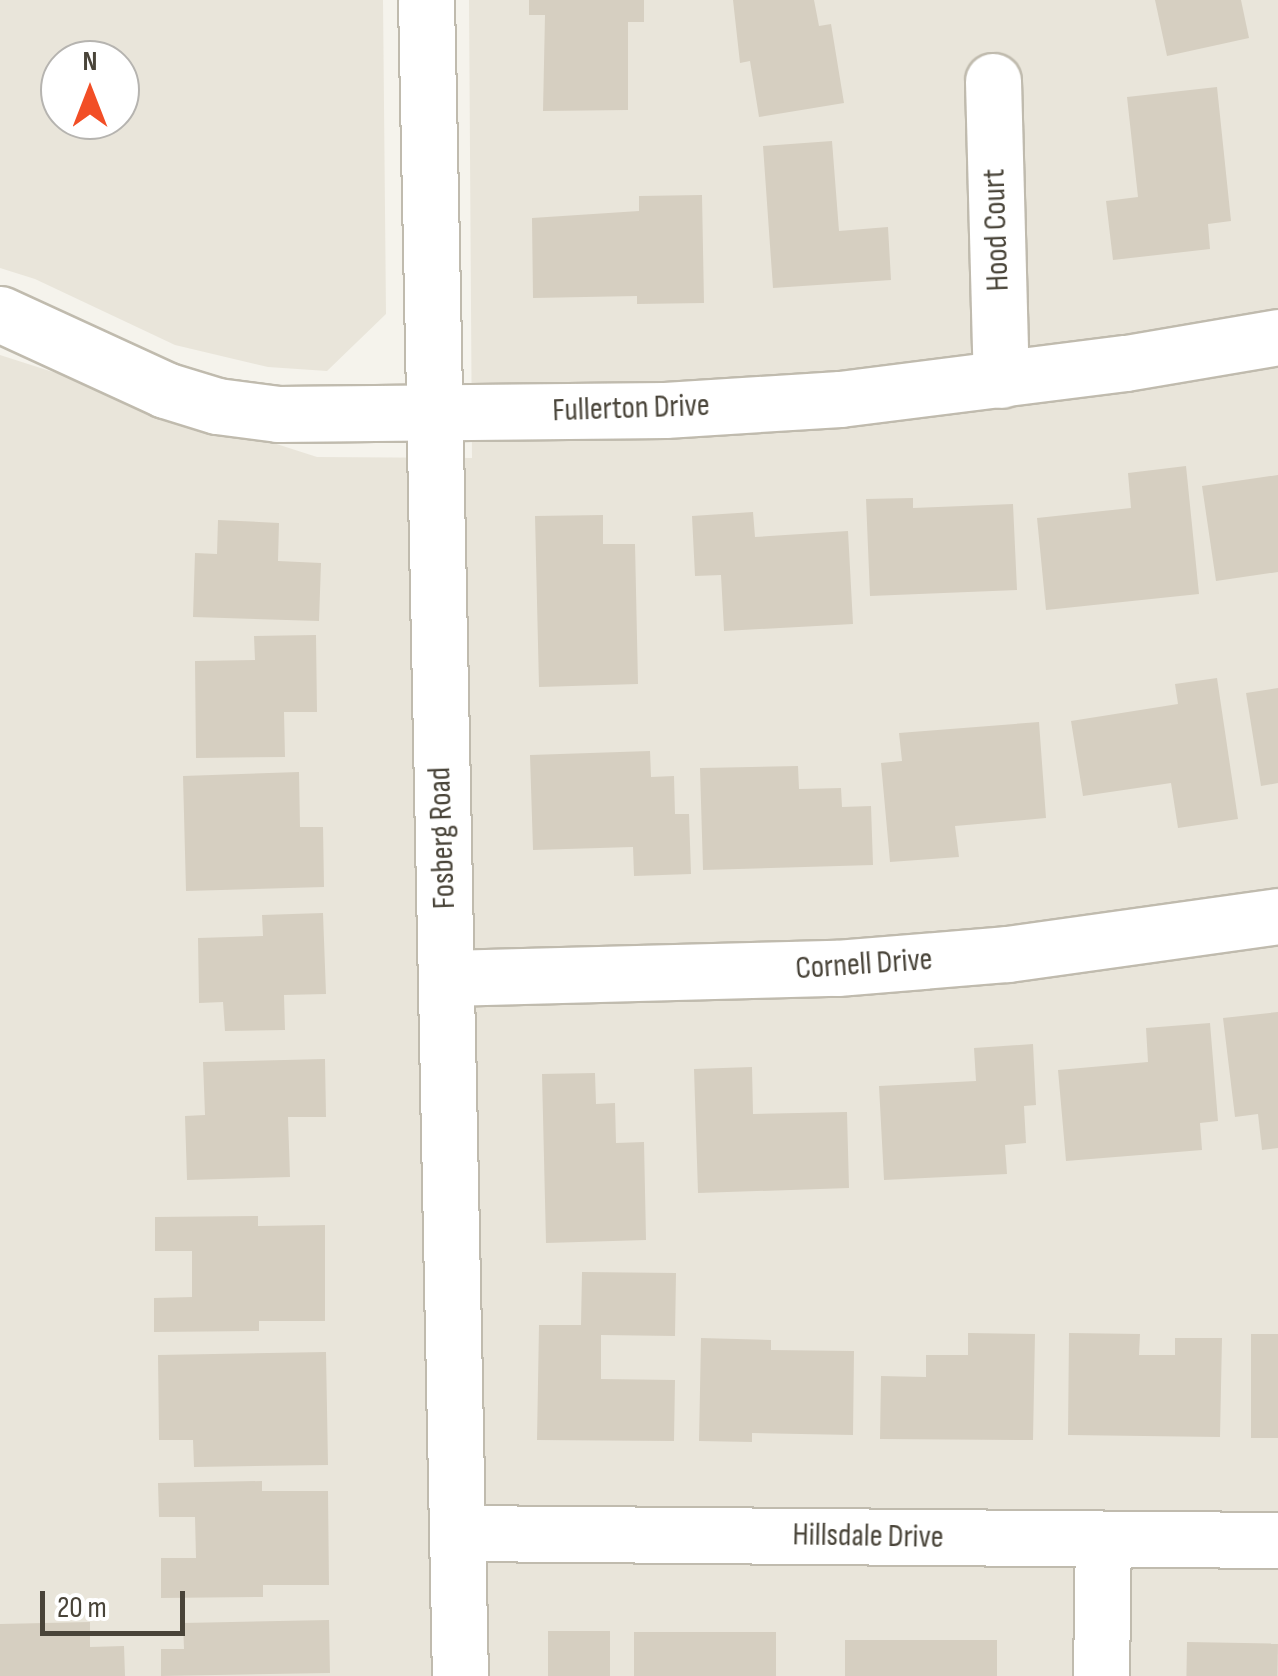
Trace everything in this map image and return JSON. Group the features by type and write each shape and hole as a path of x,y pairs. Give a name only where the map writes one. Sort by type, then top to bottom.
{"street":[{"name":"Fosberg Road","path":"426,0 431,414 447,978 460,1676"},
{"name":"Hood Court","path":"993,81 1001,380"},
{"name":"Fullerton Drive","path":"0,314 152,384 218,406 278,414 740,406 1001,380 1278,338"},
{"name":"Cornell Drive","path":"447,978 837,968 1008,954 1278,916"},
{"name":"Hillsdale Drive","path":"458,1533 1278,1540"},
{"path":"1101,1676 1103,1539"}],"shaded area":[{"path":"0,0 383,0 386,314 327,371 268,367 175,345 35,279 0,268"},
{"path":"469,0 1278,0 1278,1676 0,1676 0,355 317,457 472,458"}],"building":[{"path":"529,0 644,0 644,22 628,22 628,110 543,111 545,15 529,15"},
{"path":"733,0 814,0 819,26 831,24 844,103 759,117 750,61 740,63"},
{"path":"1155,0 1241,0 1249,38 1167,56"},
{"path":"1217,87 1231,221 1208,224 1210,249 1113,260 1106,201 1138,197 1127,97"},
{"path":"832,141 839,231 888,227 891,280 773,288 763,146"},
{"path":"702,195 704,303 637,304 637,296 533,298 532,218 639,211 639,196"},
{"path":"1186,466 1199,594 1046,610 1037,518 1131,508 1128,473"},
{"path":"1278,475 1278,572 1216,581 1202,486"},
{"path":"913,498 913,508 1013,504 1017,590 870,596 866,499"},
{"path":"753,512 755,537 848,531 853,624 724,631 721,575 695,576 692,516"},
{"path":"603,515 603,544 635,544 638,684 539,687 535,516"},
{"path":"218,520 279,523 278,561 321,563 319,621 193,617 195,553 217,554"},
{"path":"316,635 317,712 284,712 285,757 196,758 195,661 255,660 254,636"},
{"path":"1217,678 1238,819 1178,828 1171,783 1083,796 1071,721 1178,704 1175,684"},
{"path":"1278,688 1278,783 1261,786 1246,693"},
{"path":"1039,722 1046,818 955,826 959,857 890,862 881,763 902,761 899,733"},
{"path":"650,751 651,777 674,776 675,814 689,814 691,874 634,876 633,847 533,850 530,755"},
{"path":"798,766 799,789 841,788 842,807 871,806 873,865 703,870 700,768"},
{"path":"299,772 300,827 323,827 324,887 186,891 183,776"},
{"path":"323,913 326,994 284,995 285,1030 225,1031 223,1002 199,1003 198,938 263,936 262,915"},
{"path":"1278,1012 1278,1148 1262,1150 1258,1114 1235,1117 1223,1018"},
{"path":"1210,1023 1218,1121 1200,1123 1202,1150 1066,1161 1058,1070 1148,1062 1146,1028"},
{"path":"1033,1044 1036,1105 1024,1106 1026,1143 1005,1145 1007,1174 884,1180 879,1086 976,1081 974,1048"},
{"path":"325,1059 326,1117 288,1117 290,1177 187,1180 185,1116 205,1115 203,1062"},
{"path":"752,1067 753,1114 847,1112 849,1188 698,1193 694,1069"},
{"path":"595,1073 596,1104 615,1103 616,1143 644,1142 646,1240 546,1243 542,1074"},
{"path":"258,1216 258,1226 325,1225 325,1321 259,1321 259,1331 154,1332 154,1298 192,1297 192,1251 155,1251 155,1217"},
{"path":"582,1272 676,1273 675,1336 601,1335 601,1379 675,1380 674,1441 537,1440 539,1325 581,1325"},
{"path":"968,1333 1035,1334 1033,1440 880,1439 881,1376 926,1377 926,1355 968,1355"},
{"path":"1069,1333 1140,1334 1139,1355 1175,1355 1175,1338 1222,1338 1220,1437 1068,1435"},
{"path":"1251,1334 1278,1334 1278,1438 1251,1438"},
{"path":"701,1338 771,1340 771,1350 854,1351 853,1435 752,1433 752,1442 699,1441"},
{"path":"326,1352 328,1465 194,1467 193,1440 159,1440 158,1355"},
{"path":"262,1481 262,1491 328,1491 329,1585 263,1585 263,1597 161,1598 161,1558 196,1558 195,1517 159,1517 158,1483"},
{"path":"329,1620 330,1673 161,1676 161,1649 184,1649 183,1623"},
{"path":"90,1622 90,1647 124,1646 125,1676 0,1676 0,1624"},
{"path":"548,1631 610,1631 610,1676 548,1676"},
{"path":"634,1632 776,1632 776,1676 634,1676"},
{"path":"845,1640 997,1640 997,1676 845,1676"},
{"path":"1187,1642 1278,1644 1277,1676 1186,1676"}]}
